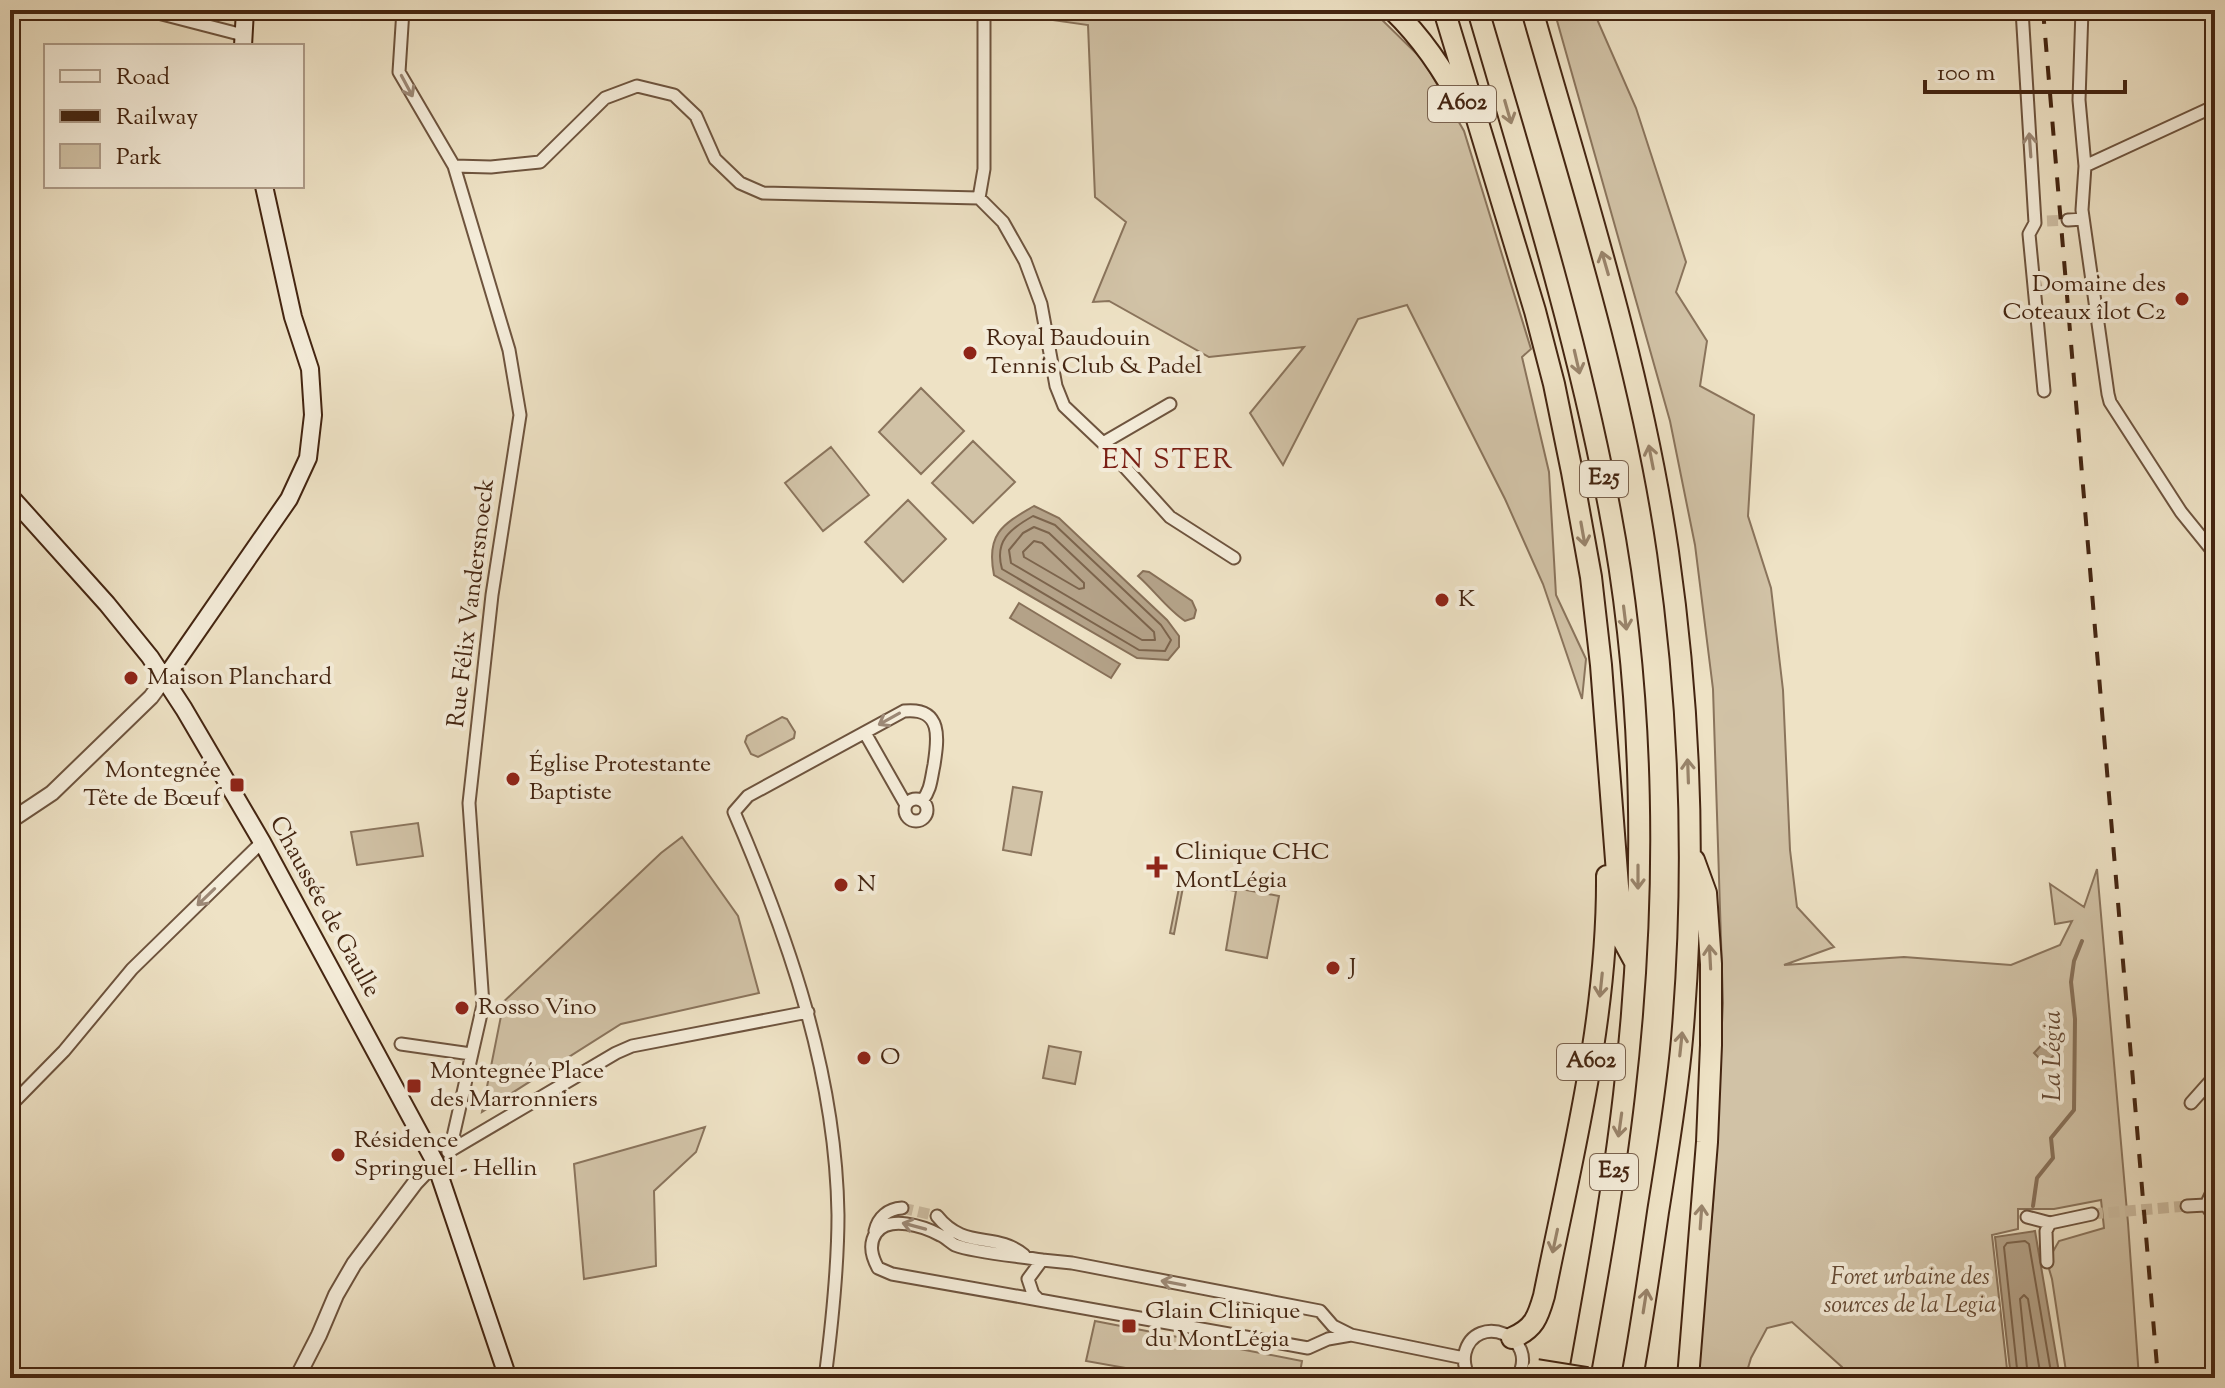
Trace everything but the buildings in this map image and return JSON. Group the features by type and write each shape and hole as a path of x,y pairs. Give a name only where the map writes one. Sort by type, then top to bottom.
{"highway":[{"name":"A602","path":"1393,10 1413,29 1446,75 1470,120 1505,213 1554,384 1591,577 1609,768 1604,954 1588,1083 1537,1319 1530,1329 1512,1338"},
{"path":"1444,10 1505,213"},
{"name":"E25","path":"1478,10 1568,320 1608,498 1633,696 1638,819 1636,963 1624,1094 1611,1189 1579,1378"},
{"name":"E25","path":"1532,10 1632,366 1668,549 1687,737 1690,849 1682,1044 1632,1378"},
{"path":"1609,768 1622,938 1636,963"},
{"path":"1688,1378 1707,1142 1711,1045 1711,964 1706,893 1690,849"},
{"path":"1525,1371 1587,1378"}],"main road":[{"path":"243,40 245,10"},
{"path":"165,678 289,499 308,458 313,415 310,369 293,317 264,188"},
{"name":"Chaussée de Gaulle","path":"10,496 107,604 165,678 262,842 435,1162 508,1378"}],"street":[{"path":"133,10 158,13 243,40"},
{"name":"Rue Félix Vandersnoeck","path":"403,10 399,72 454,166 509,350 520,415 492,595 469,803 483,1005 450,1150"},
{"path":"979,198 984,169 984,10"},
{"path":"2022,10 2041,222 2029,234 2044,391"},
{"path":"2082,10 2079,100 2085,166 2083,219 2110,402 2181,512 2215,554"},
{"path":"454,166 491,167 540,162 605,98 637,86 674,95 696,116 715,159 740,183 763,193 979,198 1003,222 1025,261 1041,304 1056,386 1064,406 1103,443 1170,517 1234,558"},
{"path":"2085,166 2215,106"},
{"path":"2068,220 2083,219"},
{"path":"1103,443 1170,404"},
{"path":"10,821 52,793 151,697 165,678"},
{"path":"825,1378 837,1268 838,1212 827,1103 808,1012 768,891 734,812 748,796 904,711 915,710 926,714 938,734 929,792 922,801"},
{"path":"865,733 906,805 907,816 913,821 920,821 927,812 922,801"},
{"path":"906,805 912,800 922,801"},
{"path":"10,1106 64,1051 132,969 262,842"},
{"path":"297,1378 354,1264 415,1183 450,1150 632,1046 808,1012"},
{"path":"401,1044 471,1054"},
{"path":"2191,1103 2215,1076"},
{"path":"2206,1205 2215,1186"},
{"path":"2187,1206 2206,1205"},
{"path":"2206,1205 2215,1218"},
{"path":"902,1208 890,1210 880,1218 874,1238 872,1256 878,1268 892,1274 1308,1348 1328,1339 1351,1335"},
{"path":"2027,1217 2050,1223 2092,1214"},
{"path":"937,1216 957,1235 1014,1247 1028,1258"},
{"path":"874,1238 886,1224 899,1223 937,1233 955,1245 1072,1263 1320,1311 1333,1326 1351,1335 1464,1358"},
{"path":"2047,1262 2046,1231 2050,1223"},
{"path":"1039,1300 1033,1294 1028,1279 1042,1260"},
{"path":"1470,1378 1464,1358 1466,1349 1478,1335 1496,1331 1512,1338 1522,1353 1525,1371"}],"green space":[{"path":"997,10 1372,10 1423,60 1464,131 1531,349 1522,357 1549,472 1556,595 1586,659 1582,699 1543,584 1505,499 1407,305 1358,319 1283,465 1250,413 1304,347 1209,357 1109,301 1093,302 1126,222 1095,197 1088,25"},
{"name":"Foret urbaine des sources de la Legia","path":"1554,10 1593,10 1636,108 1686,262 1676,292 1707,341 1700,386 1754,415 1748,516 1771,588 1783,690 1790,850 1797,907 1834,947 1784,965 1904,957 2011,965 2060,945 2072,921 2055,924 2050,884 2084,907 2097,869 2139,1378 2067,1378 2047,1262 2059,1241 2104,1228 2101,1200 2054,1209 2018,1209 2018,1229 1992,1235 2008,1378 1843,1378 1842,1367 1792,1322 1767,1328 1751,1358 1745,1378 1696,1378 1713,1203 1723,1003 1713,689 1695,545 1670,421"},
{"path":"921,388 964,431 921,474 879,432"},
{"path":"973,441 1015,482 973,523 932,483"},
{"path":"831,447 869,495 823,531 785,483"},
{"path":"908,500 946,539 903,582 865,542"},
{"path":"782,717 787,719 795,732 794,738 758,757 751,754 745,742 747,736"},
{"path":"1013,787 1042,792 1031,855 1003,850"},
{"path":"418,823 423,856 357,865 351,832"},
{"path":"682,837 738,916 759,993 621,1024 482,1112 501,1016 498,1007 661,853"},
{"path":"1181,878 1279,896 1267,958 1226,950 1236,891 1184,882 1174,934 1170,933"},
{"path":"1049,1046 1081,1052 1075,1084 1043,1078"},
{"path":"705,1127 696,1152 654,1191 656,1266 584,1279 574,1164"},
{"path":"1095,1321 1302,1361 1299,1378 1182,1378 1086,1361"}],"water":[{"path":"1034,506 1059,518 1167,620 1179,636 1179,647 1168,660 1137,658 994,575 994,541 1013,519"},
{"path":"1143,571 1192,601 1196,610 1194,618 1185,621 1172,611 1138,576"},
{"path":"1019,603 1120,664 1111,678 1010,618"},
{"path":"2059,1026 2067,1034 2061,1048 2048,1061 2041,1060 2034,1053"},
{"path":"2035,1231 2060,1378 2011,1378 1995,1237"}],"waterway":[{"name":"La Légia","path":"2033,1206 2037,1178 2053,1158 2051,1138 2074,1110 2075,1019 2071,982 2074,961 2082,941"}],"tunnel":[{"path":"2047,221 2068,220"},
{"path":"2092,1214 2187,1206"},
{"path":"902,1208 937,1216"}],"railway":[{"path":"2043,10 2158,1378"}],"place":[{"name":"Domaine des Coteaux îlot C2","path":"2182,299"},
{"name":"Royal Baudouin Tennis Club & Padel","path":"970,353"},
{"name":"K","path":"1442,600"},
{"name":"Maison Planchard","path":"131,678"},
{"name":"Église Protestante Baptiste","path":"513,779"},
{"name":"Montegnée Tête de Bœuf","path":"237,785"},
{"name":"Clinique CHC MontLégia","path":"1157,867"},
{"name":"N","path":"841,885"},
{"name":"J","path":"1333,968"},
{"name":"Rosso Vino","path":"462,1008"},
{"name":"O","path":"864,1058"},
{"name":"Montegnée Place des Marronniers","path":"414,1086"},
{"name":"Résidence Springuel - Hellin","path":"338,1155"},
{"name":"Glain Clinique du MontLégia","path":"1129,1326"}],"district":[{"name":"EN STER","path":"1168,461"}]}
